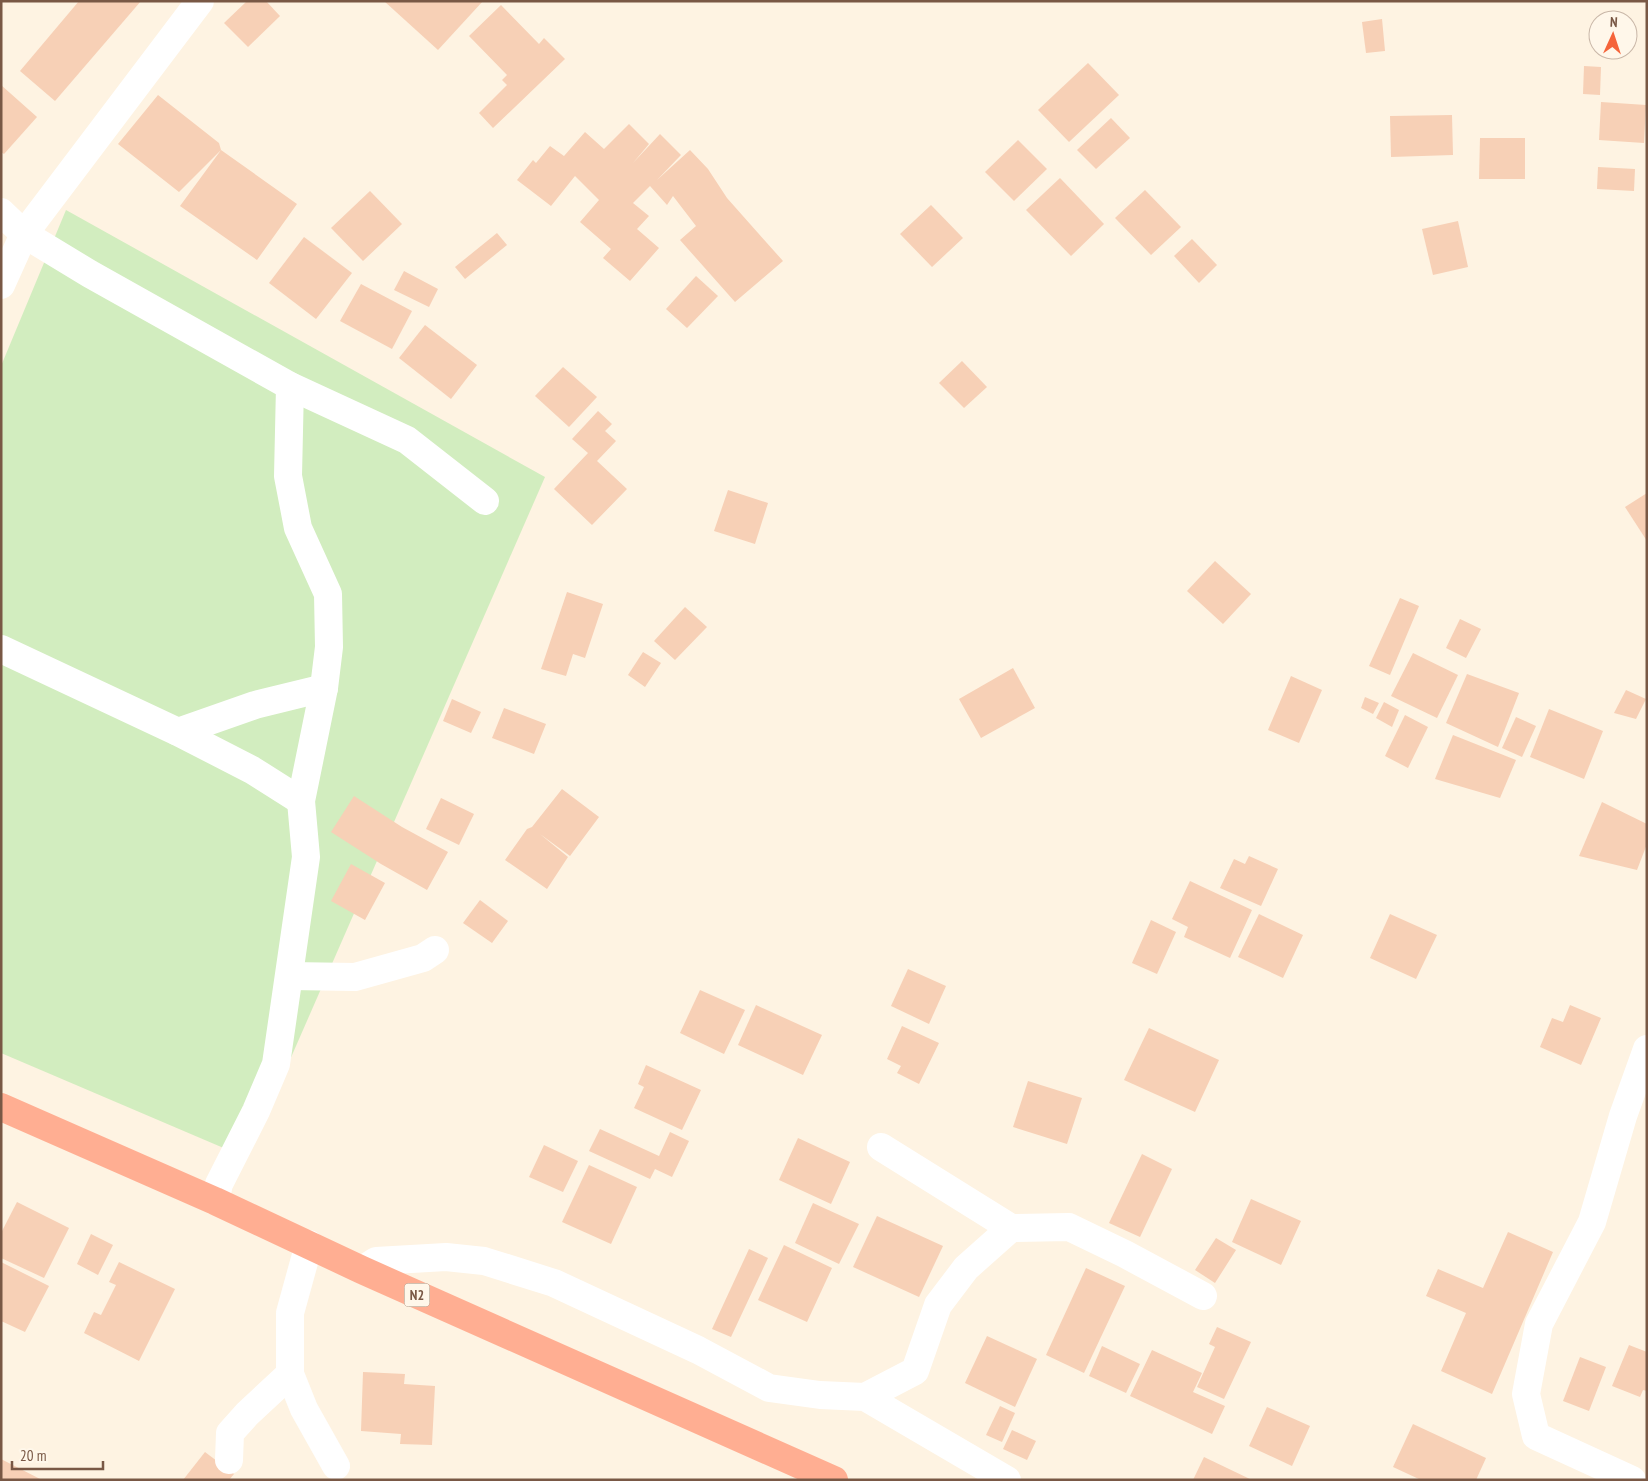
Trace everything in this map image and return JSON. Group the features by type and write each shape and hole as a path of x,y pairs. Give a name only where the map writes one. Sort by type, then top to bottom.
{"highway":[{"name":"N2","path":"1,1107 215,1201 362,1270 834,1480"}],"street":[{"path":"1,285 24,234 200,1"},
{"path":"1,212 24,234 90,274 290,386 407,440 485,501"},
{"path":"215,1201 219,1184 252,1119 276,1064 306,857 301,801 324,688 329,647 328,594 298,528 288,476 290,386"},
{"path":"1,649 178,732 252,770 301,801"},
{"path":"178,732 255,705 324,688"},
{"path":"290,976 355,977 423,958 435,950"},
{"path":"1632,1480 1536,1436 1526,1394 1539,1324 1592,1222 1623,1116 1647,1048"},
{"path":"881,1147 1011,1228 1069,1228 1125,1254 1202,1296"},
{"path":"865,1397 915,1371 938,1306 966,1268 1011,1228"},
{"path":"309,1244 290,1313 290,1374 304,1409 336,1466"},
{"path":"362,1270 376,1261 446,1257 484,1262 554,1283 698,1350 769,1388 820,1395 865,1397 1007,1480"},
{"path":"229,1460 230,1433 247,1414 290,1374"}],"green space":[{"path":"66,210 545,477 247,1158 1,1053 1,366"}],"building":[{"path":"79,1 141,1 55,101 20,71"},
{"path":"247,1 266,1 280,16 248,47 224,23"},
{"path":"384,1 483,1 438,50"},
{"path":"501,5 539,44 544,38 565,59 493,128 479,113 507,85 502,80 507,75 469,36"},
{"path":"1382,19 1385,51 1366,53 1362,22"},
{"path":"1088,63 1119,95 1069,142 1038,110"},
{"path":"1584,66 1601,67 1600,95 1583,94"},
{"path":"1,85 37,117 4,154 1,152"},
{"path":"158,95 219,143 221,150 179,192 118,144"},
{"path":"1601,102 1646,105 1644,143 1599,140"},
{"path":"1452,115 1453,155 1391,157 1390,116"},
{"path":"1111,118 1130,138 1096,169 1077,150"},
{"path":"629,124 649,144 633,163 660,134 681,155 657,180 690,150 708,169 727,198 783,261 735,302 680,240 696,226 673,196 667,205 650,186 633,203 649,216 637,229 659,248 630,281 603,258 611,249 580,222 599,200 575,176 551,206 517,180 533,160 536,163 550,146 564,156 585,132 604,149"},
{"path":"1480,138 1525,138 1525,179 1479,179"},
{"path":"1018,140 1047,169 1014,201 985,172"},
{"path":"221,150 297,204 257,260 180,206"},
{"path":"1598,167 1635,169 1634,191 1597,189"},
{"path":"1060,178 1104,224 1071,256 1026,210"},
{"path":"1145,190 1181,227 1151,255 1115,218"},
{"path":"370,191 402,224 363,261 331,228"},
{"path":"931,205 963,238 932,267 900,234"},
{"path":"1458,221 1468,267 1433,275 1422,229"},
{"path":"497,233 507,245 465,279 455,267"},
{"path":"304,237 352,273 316,319 269,283"},
{"path":"1192,239 1217,265 1199,283 1174,256"},
{"path":"404,271 438,289 429,307 394,290"},
{"path":"696,276 718,296 687,328 666,309"},
{"path":"361,284 412,311 392,349 340,321"},
{"path":"425,325 477,365 451,399 399,358"},
{"path":"962,361 987,387 964,408 939,383"},
{"path":"563,367 597,397 569,427 535,396"},
{"path":"598,411 612,424 605,431 616,441 597,461 627,489 592,525 554,489 588,453 572,439"},
{"path":"728,490 768,503 755,544 714,531"},
{"path":"1647,493 1647,541 1625,507"},
{"path":"1215,561 1251,594 1223,624 1187,591"},
{"path":"567,592 603,604 585,658 573,654 566,676 541,669"},
{"path":"1400,598 1419,606 1390,675 1369,666"},
{"path":"685,607 707,627 675,660 654,641"},
{"path":"1460,619 1481,629 1466,658 1446,648"},
{"path":"643,652 661,663 645,687 628,675"},
{"path":"1413,653 1458,675 1437,718 1391,696"},
{"path":"1013,668 1035,708 981,738 959,699"},
{"path":"1467,674 1519,693 1498,747 1446,723"},
{"path":"1291,676 1322,690 1299,743 1268,730"},
{"path":"1626,690 1646,699 1636,719 1614,713"},
{"path":"1365,697 1379,703 1373,714 1361,708"},
{"path":"452,699 481,712 471,733 443,721"},
{"path":"1384,702 1399,710 1392,727 1376,718"},
{"path":"504,708 546,724 534,754 492,738"},
{"path":"1549,709 1603,731 1584,779 1530,757"},
{"path":"1405,715 1428,727 1408,768 1385,756"},
{"path":"1516,717 1536,726 1522,757 1502,748"},
{"path":"1453,735 1516,760 1500,798 1435,779"},
{"path":"562,789 599,817 570,856 540,834 568,857 547,889 505,860 527,829 532,827"},
{"path":"354,796 402,827 448,852 427,890 381,864 331,832"},
{"path":"441,798 474,814 459,845 426,829"},
{"path":"1602,802 1647,824 1647,844 1637,870 1579,856"},
{"path":"1249,856 1278,869 1261,906 1220,888 1234,859 1245,864"},
{"path":"351,864 385,883 365,920 331,901"},
{"path":"1190,881 1252,910 1230,958 1184,937 1188,927 1172,919"},
{"path":"480,900 508,921 492,943 463,923"},
{"path":"1259,914 1303,935 1283,978 1238,957"},
{"path":"1390,914 1437,935 1416,979 1370,958"},
{"path":"1151,920 1176,932 1157,974 1132,963"},
{"path":"908,969 946,986 929,1024 891,1006"},
{"path":"700,990 745,1010 724,1054 680,1033"},
{"path":"756,1005 822,1035 803,1075 738,1045"},
{"path":"1570,1005 1601,1018 1581,1065 1540,1047 1552,1018 1563,1022"},
{"path":"902,1026 939,1043 919,1084 897,1073 901,1066 887,1059"},
{"path":"1149,1028 1219,1060 1195,1112 1124,1080"},
{"path":"646,1065 701,1090 682,1130 634,1108 644,1087 638,1084"},
{"path":"1028,1081 1082,1098 1067,1144 1013,1127"},
{"path":"600,1129 659,1156 670,1132 689,1141 672,1177 655,1169 650,1179 589,1151"},
{"path":"798,1138 850,1162 831,1204 779,1180"},
{"path":"544,1145 578,1161 563,1192 529,1177"},
{"path":"1142,1154 1172,1169 1140,1237 1109,1223"},
{"path":"589,1165 637,1187 611,1244 562,1222"},
{"path":"1251,1199 1301,1221 1281,1265 1232,1242"},
{"path":"17,1202 69,1228 44,1278 1,1258 1,1233"},
{"path":"813,1203 859,1224 839,1264 795,1243"},
{"path":"877,1216 943,1246 919,1297 853,1267"},
{"path":"1508,1232 1553,1252 1492,1394 1441,1371 1466,1313 1426,1296 1438,1269 1483,1288"},
{"path":"91,1234 113,1245 98,1275 77,1264"},
{"path":"1216,1238 1236,1250 1215,1283 1195,1270"},
{"path":"784,1245 832,1268 807,1322 758,1300"},
{"path":"749,1249 768,1258 731,1337 712,1329"},
{"path":"1,1262 49,1286 25,1332 1,1321"},
{"path":"119,1262 175,1289 139,1361 84,1333 94,1312 101,1315 116,1285 109,1282"},
{"path":"1086,1268 1125,1286 1084,1373 1046,1355"},
{"path":"1217,1327 1251,1342 1224,1399 1197,1387 1215,1347 1209,1344"},
{"path":"987,1336 1037,1359 1015,1407 965,1383"},
{"path":"1629,1345 1647,1352 1647,1391 1643,1390 1640,1397 1612,1386"},
{"path":"1102,1346 1140,1364 1126,1393 1089,1376"},
{"path":"1152,1350 1202,1373 1193,1392 1225,1406 1212,1434 1130,1396"},
{"path":"1580,1357 1606,1367 1589,1411 1563,1401"},
{"path":"363,1372 405,1374 404,1384 435,1386 432,1445 400,1444 401,1434 361,1431"},
{"path":"1000,1406 1015,1413 1002,1442 986,1435"},
{"path":"1267,1407 1310,1426 1292,1466 1249,1446"},
{"path":"1413,1424 1486,1458 1476,1480 1421,1480 1393,1467"},
{"path":"1012,1430 1036,1441 1027,1460 1003,1449"},
{"path":"205,1452 234,1474 229,1480 183,1480"},
{"path":"1204,1457 1252,1480 1193,1480"},
{"path":"1,1459 42,1480 1,1480"}]}
